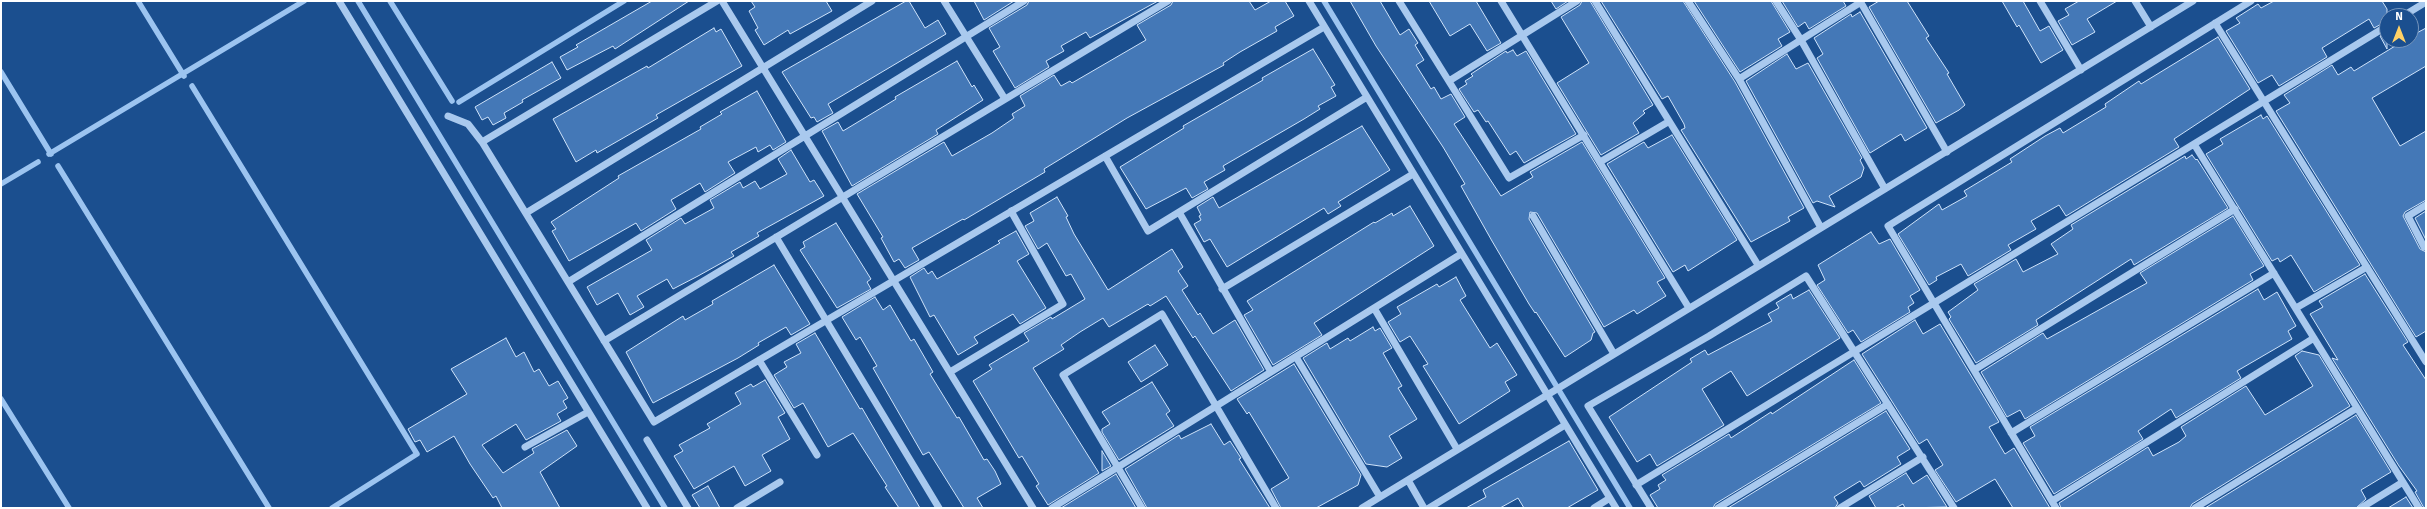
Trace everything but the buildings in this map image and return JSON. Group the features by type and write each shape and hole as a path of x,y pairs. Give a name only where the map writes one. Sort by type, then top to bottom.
{"street":[{"path":"339,1 647,508"},
{"path":"482,142 718,1"},
{"path":"722,1 1033,508"},
{"path":"526,213 872,1"},
{"path":"944,1 1005,99"},
{"path":"568,282 1024,1"},
{"path":"604,341 1168,1"},
{"path":"1309,1 1546,395 1616,508"},
{"path":"1399,1 1509,178 1584,135"},
{"path":"1501,1 1689,308"},
{"path":"1448,81 1577,1"},
{"path":"1595,1 1668,122 1758,265"},
{"path":"1688,1 1739,79 1820,226"},
{"path":"1776,1 1801,40 1885,189"},
{"path":"1739,79 1860,1 1947,152"},
{"path":"2040,1 2081,70"},
{"path":"2135,1 2151,27"},
{"path":"1362,508 1820,226 1947,152 2193,1"},
{"path":"2056,508 1888,226 2251,1"},
{"path":"2417,8 2426,2"},
{"path":"2215,23 2426,362"},
{"path":"448,116 468,124 482,142 654,422 1324,27"},
{"path":"1636,485 2379,31"},
{"path":"1105,156 1148,232 1367,97"},
{"path":"1600,162 1668,122"},
{"path":"2194,144 2419,508"},
{"path":"1222,289 1413,174"},
{"path":"2424,247 2408,216 2426,205"},
{"path":"1974,370 2235,209"},
{"path":"950,372 1063,304 1011,212"},
{"path":"1179,212 1271,372"},
{"path":"1533,216 1614,354"},
{"path":"776,237 939,508"},
{"path":"1052,508 1461,254"},
{"path":"2296,308 2368,267"},
{"path":"2011,433 2274,273"},
{"path":"1651,508 1588,406 1709,336 1806,276 1923,456 1954,508"},
{"path":"1374,308 1457,449"},
{"path":"1142,508 1063,375 1162,314 1276,508"},
{"path":"2052,501 2314,338"},
{"path":"1296,356 1380,497"},
{"path":"759,360 817,455"},
{"path":"1718,508 1888,404"},
{"path":"2195,508 2357,408"},
{"path":"525,447 588,412"},
{"path":"1428,508 1565,425"},
{"path":"647,440 688,508"},
{"path":"1840,508 1923,456"},
{"path":"1408,480 1424,508"},
{"path":"737,508 780,482"},
{"path":"2361,508 2403,482"},
{"path":"1594,508 1610,498"}],"waterway":[{"path":"138,1 184,76"},
{"path":"49,154 304,1"},
{"path":"358,1 665,508"},
{"path":"390,1 452,101"},
{"path":"459,102 624,1"},
{"path":"1324,1 1630,508"},
{"path":"1,72 51,154"},
{"path":"192,86 417,454 332,508"},
{"path":"1,184 38,162"},
{"path":"58,166 269,508"},
{"path":"1,399 69,508"}]}
